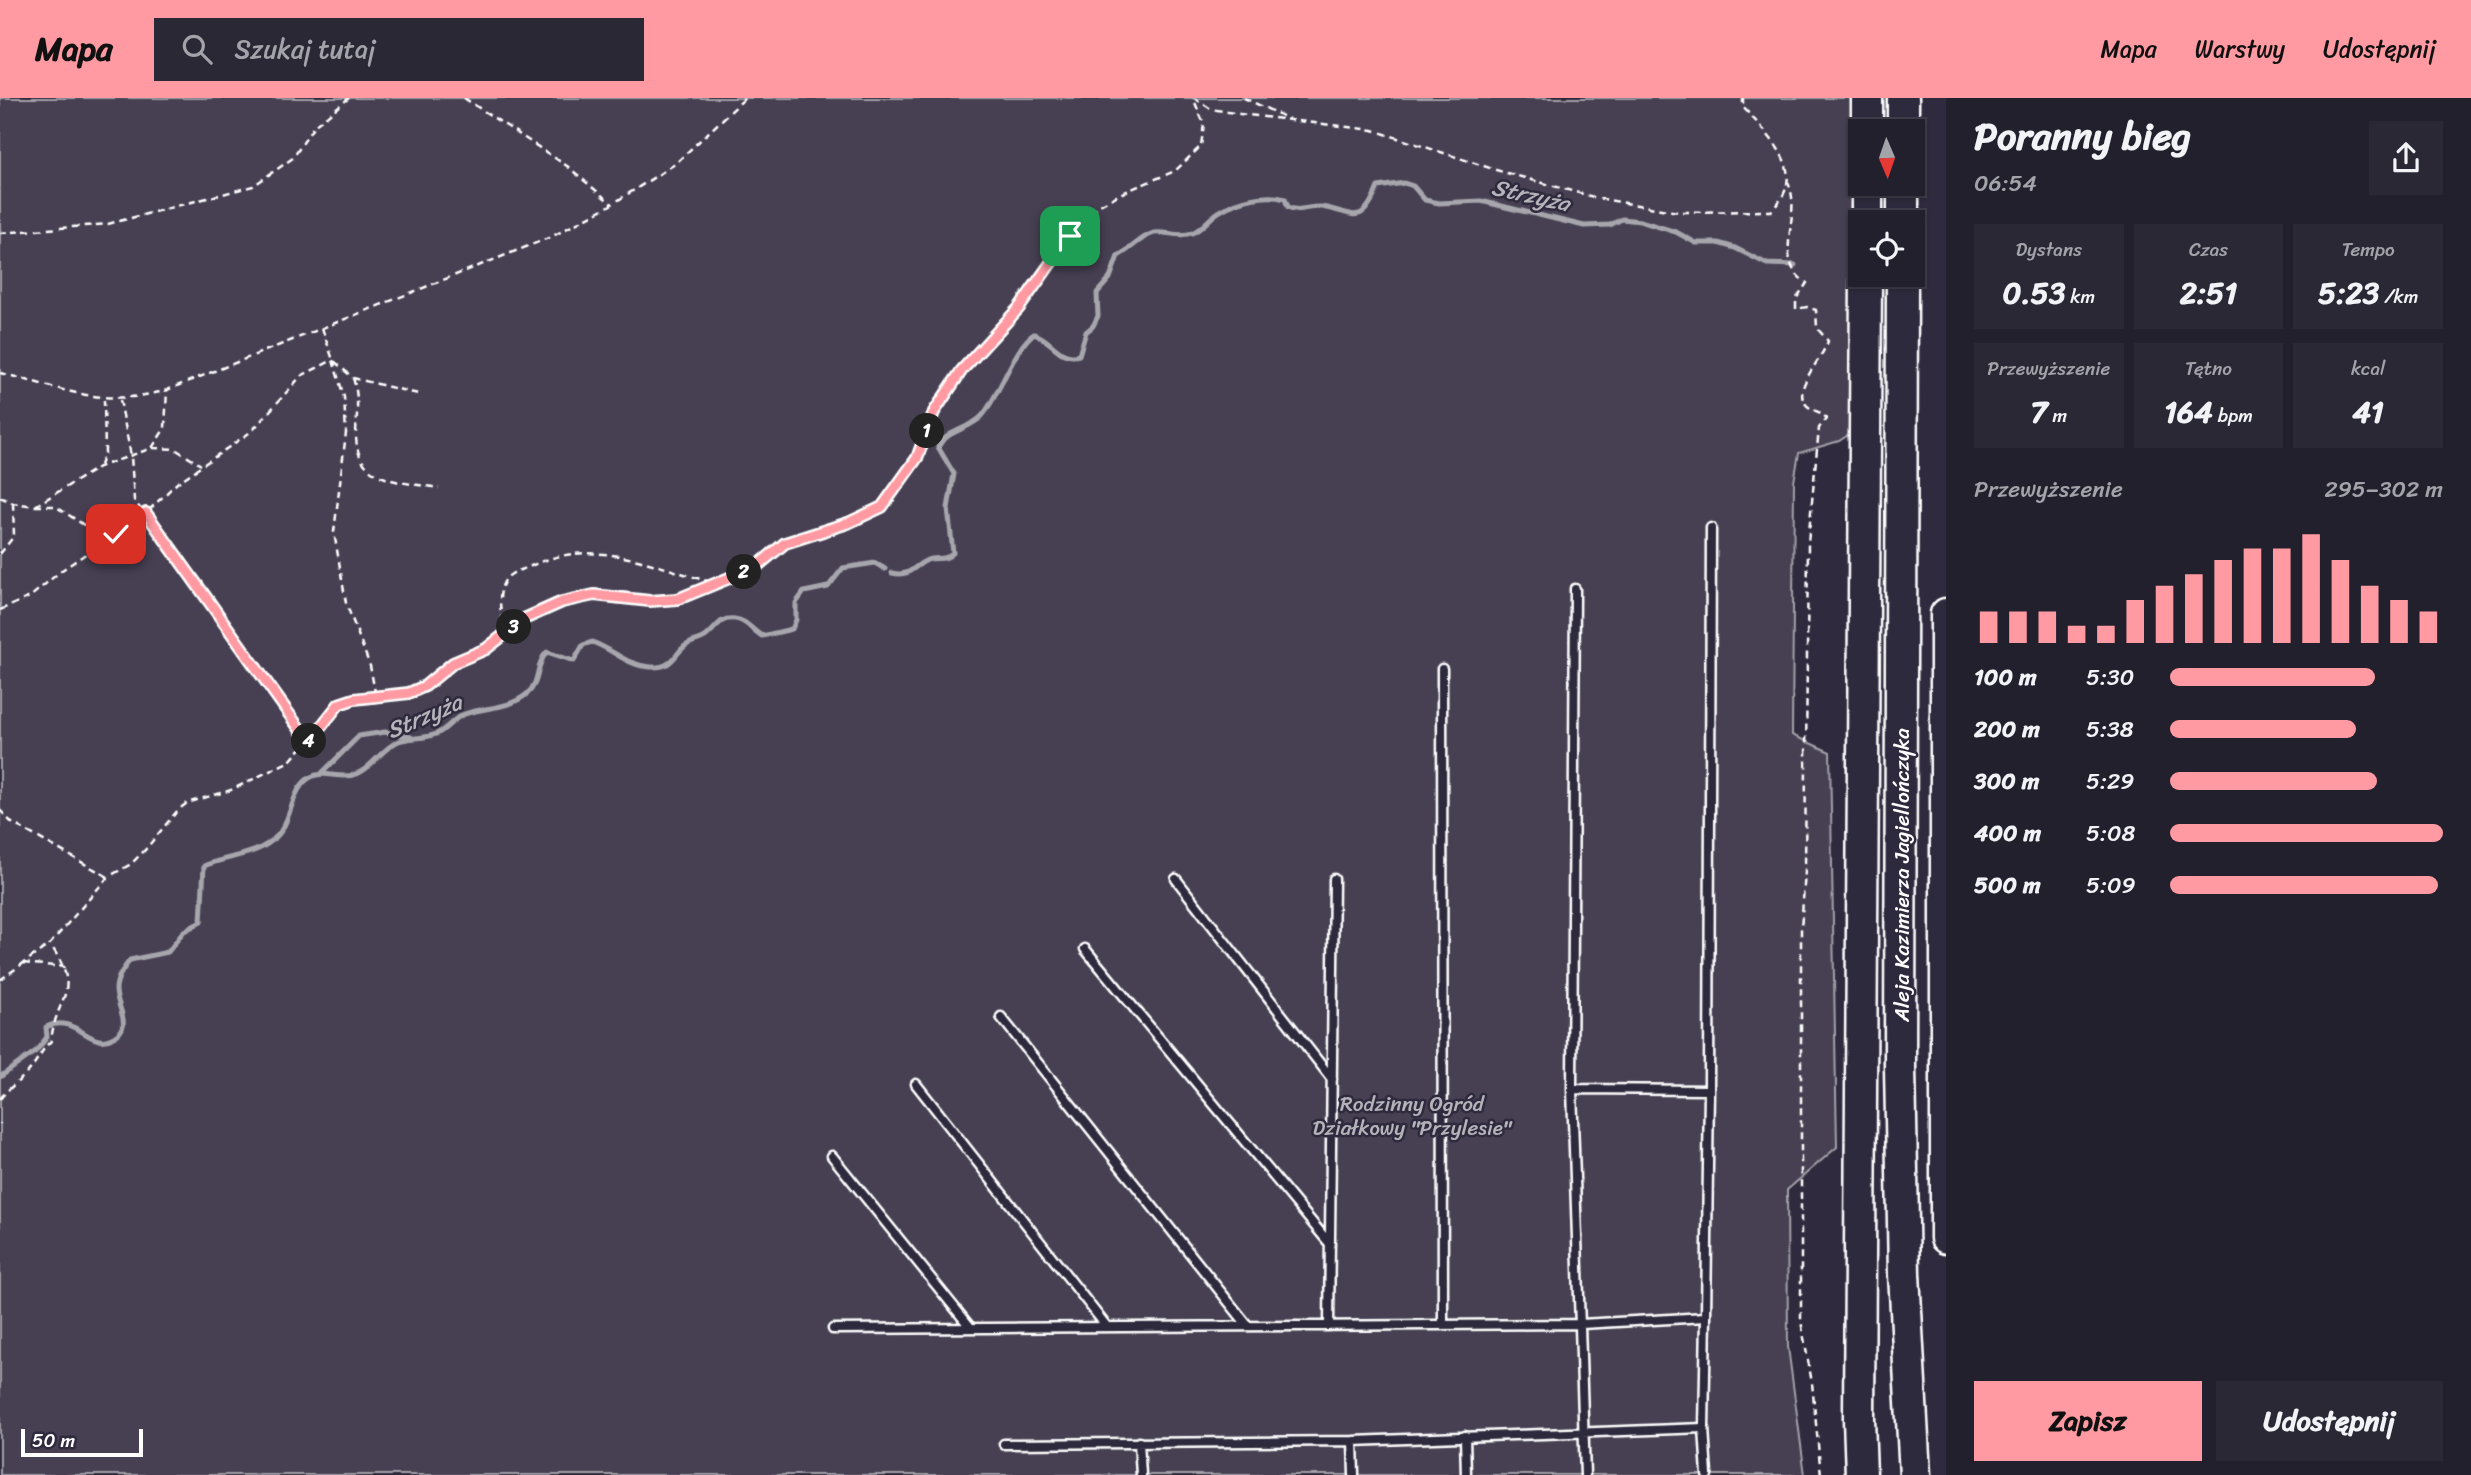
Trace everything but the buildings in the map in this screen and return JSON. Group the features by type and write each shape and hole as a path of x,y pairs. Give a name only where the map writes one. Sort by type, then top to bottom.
{"highway":[{"path":"1867,98 1867,119"},
{"path":"1903,98 1903,119"},
{"path":"1861,1475 1859,1405 1866,287"},
{"name":"Aleja Kazimierza Jagiellończyka","path":"1902,287 1900,1067 1904,1274 1915,1475"},
{"name":"Aleja Kazimierza Jagiellończyka","path":"1946,614 1946,1238"}],"lane":[{"path":"1707,1475 1704,1428 1709,1090 1711,527"},
{"path":"1575,589 1572,1089 1585,1475"},
{"path":"1443,668 1443,1325"},
{"path":"1176,879 1332,1079"},
{"path":"1329,1326 1334,879"},
{"path":"1085,949 1330,1244"},
{"path":"1002,1017 1248,1326"},
{"path":"916,1084 1107,1327"},
{"path":"1572,1089 1709,1090"},
{"path":"832,1156 971,1328"},
{"path":"833,1329 1581,1324 1706,1317"},
{"path":"1004,1444 1353,1441 1704,1428"},
{"path":"1465,1436 1466,1475"},
{"path":"1353,1441 1354,1475"},
{"path":"1139,1442 1141,1475"}],"path":[{"path":"0,233 108,224 253,186 293,158 314,126 349,98"},
{"path":"464,98 567,166 612,204"},
{"path":"0,373 104,400 167,390 539,243 612,204 675,164 745,98"},
{"path":"1194,98 1212,109 1373,130 1496,170 1597,198 1678,212 1771,211 1781,202 1787,181 1786,160 1743,107 1743,98"},
{"path":"0,980 50,944 75,920 108,877 131,864 187,803 232,790 290,761 339,704 409,693 425,686 453,663 486,649 524,619 562,602 594,595 650,601 678,599 756,567 785,543 848,523 882,507 917,458 934,412 962,370 1019,308 1070,236 1098,206 1175,171 1201,146 1204,124 1194,98"},
{"path":"1244,98 1292,121"},
{"path":"1787,181 1792,191 1789,215 1793,226 1787,240 1791,267 1796,276 1807,283 1796,299 1796,309 1816,310 1817,328 1828,341 1803,385 1804,405 1824,414 1826,419 1819,428 1808,543 1800,1157 1801,1321 1812,1383 1821,1475"},
{"path":"322,328 344,397 346,433 334,532 346,603 370,666 376,697"},
{"path":"333,360 353,378 418,394"},
{"path":"0,610 30,597 62,570 146,513 177,483 252,431 301,376 333,360"},
{"path":"353,378 358,395 356,446 367,469 381,478 439,488"},
{"path":"152,448 165,428 167,390"},
{"path":"120,399 131,456 134,500 146,513 309,742"},
{"path":"99,467 105,453 104,400"},
{"path":"35,506 99,467 152,448 175,449 201,465"},
{"path":"0,497 13,503 55,506 86,527 116,534"},
{"path":"0,554 14,536 13,503"},
{"path":"505,634 500,597 503,583 510,573 562,555 597,551 717,584"},
{"path":"0,810 12,823 108,877"},
{"path":"0,1099 11,1085 28,1072 39,1052 51,1041 53,1024 65,1001 66,967 50,944"},
{"path":"23,963 66,967"}],"green space":[{"name":"Rodzinny Ogród Działkowy \"Przylesie\"","path":"0,98 1856,98 1856,119 1848,119 1848,196 1856,196 1856,210 1848,210 1848,287 1856,287 1856,430 1839,441 1799,453 1794,482 1792,735 1830,752 1837,1147 1787,1190 1788,1347 1805,1475 0,1475"}],"waterway":[{"name":"Strzyża","path":"892,573 907,572 927,560 947,557 953,553 948,508 954,474 938,447 947,437 982,416 1027,340 1034,334 1066,355 1079,355 1086,332 1098,316 1097,293 1110,278 1118,256 1154,233 1192,233 1236,203 1253,198 1278,197 1285,199 1288,207 1292,209 1321,207 1356,215 1367,209 1378,187 1404,183 1413,186 1425,200 1439,203 1481,201 1584,226 1610,225 1622,219 1640,221 1676,232 1696,243 1718,243 1735,248 1767,264 1795,265"},
{"name":"Strzyża","path":"0,1077 36,1051 47,1037 46,1027 66,1024 104,1040 119,1033 123,1016 116,986 130,960 168,952 184,931 201,922 204,866 251,852 269,843 282,830 299,788 311,777 321,774 348,776 359,773 399,741 432,736 462,715 502,706 519,699 531,689 547,652 574,661 583,645 592,642 635,664 664,666 685,646 705,637 725,620 743,621 762,636 792,629 796,620 796,603 804,592 828,587 843,568 875,563 885,569"},
{"path":"321,774 359,736 385,732 411,737"}],"route":[{"path":"116,534 146,513 309,742 339,704 354,699 409,693 425,686 453,663 486,649 524,619 562,602 594,595 650,601 678,599 756,567 785,543 848,523 882,507 917,458 934,412 962,370 990,343 1019,308 1070,236"}]}
